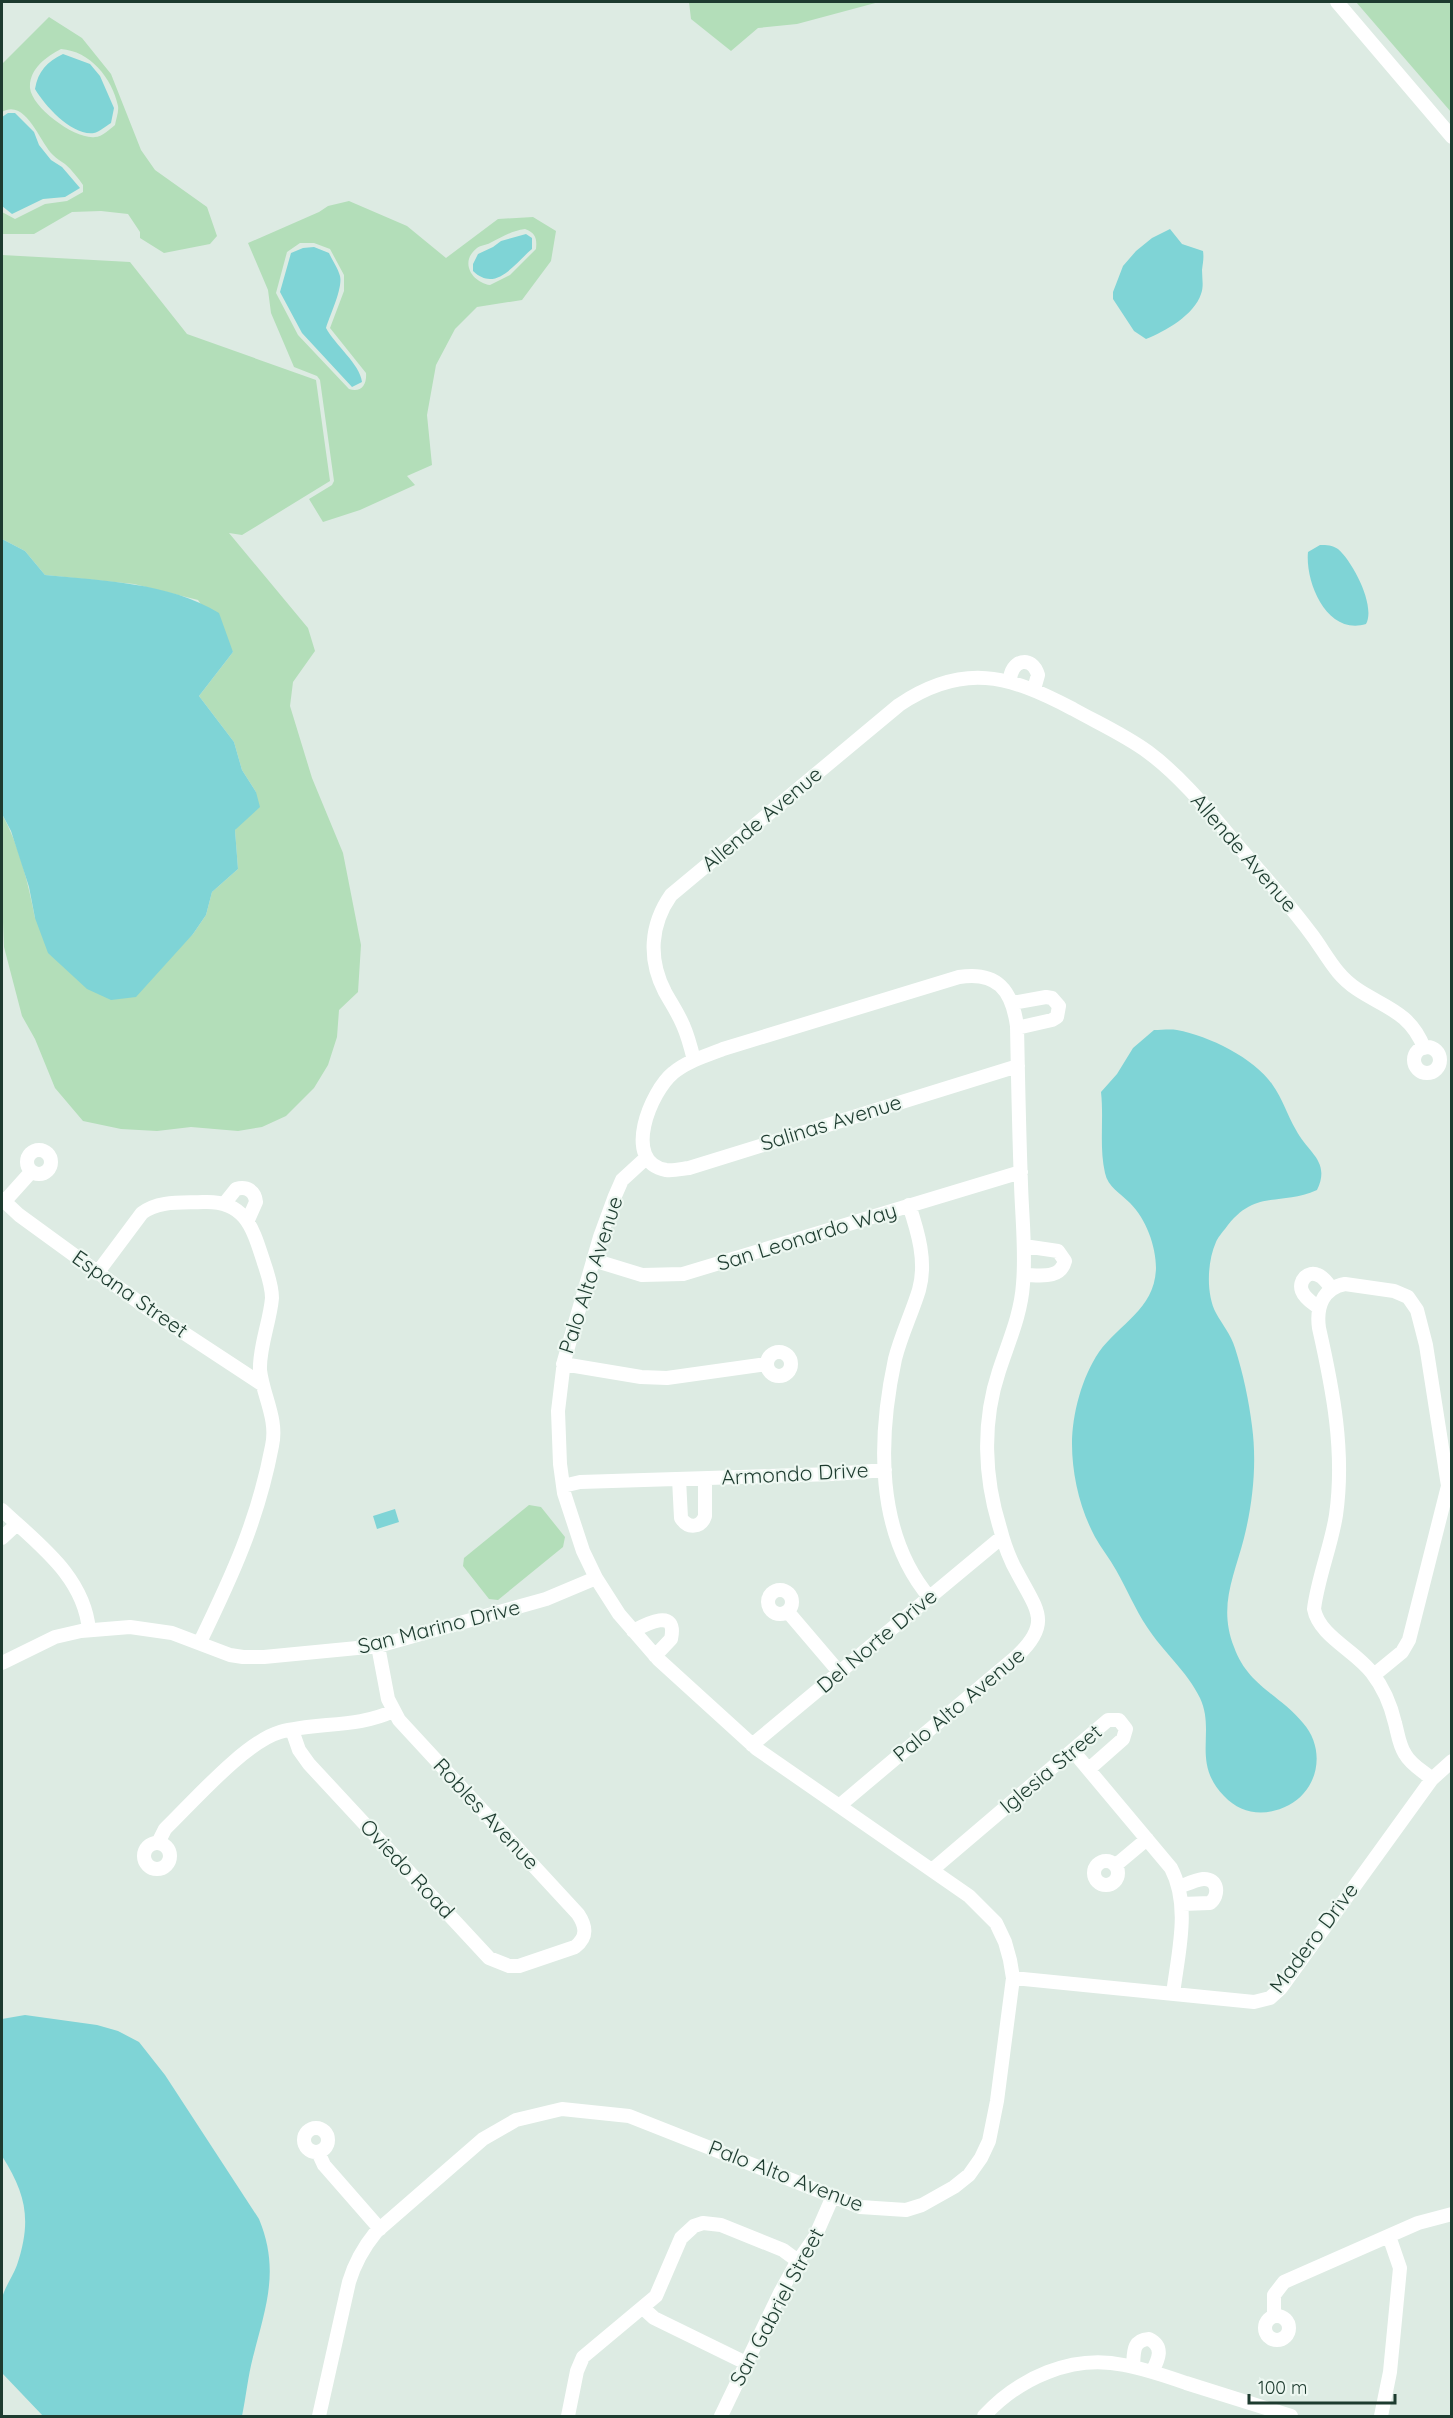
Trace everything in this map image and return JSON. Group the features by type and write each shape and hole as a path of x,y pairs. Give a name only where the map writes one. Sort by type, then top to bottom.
{"street":[{"path":"1337,2 1452,138"},
{"path":"1010,681 1011,670 1026,662 1036,669 1038,675 1034,689"},
{"name":"Allende Avenue","path":"694,1060 683,1024 658,978 654,964 652,949 655,930 659,916 671,895 898,705 916,693 936,685 984,677 1010,681 1034,689 1129,740 1166,767 1198,799 1274,887 1344,980 1370,998 1400,1013 1418,1032 1424,1048"},
{"path":"646,1158 643,1145 647,1111 652,1100 671,1074 694,1060 723,1049 959,977 987,978 1005,989 1012,1003 1046,997 1056,1001 1059,1012 1052,1020 1017,1028"},
{"name":"Palo Alto Avenue","path":"839,1806 1017,1656 1036,1635 1040,1616 1002,1537 991,1495 988,1468 988,1420 996,1382 1020,1306 1024,1275 1017,1028 1012,1003"},
{"name":"Salinas Avenue","path":"646,1158 665,1170 689,1168 1018,1066"},
{"name":"Palo Alto Avenue","path":"320,2416 355,2261 364,2246 380,2229 483,2139 516,2120 561,2109 629,2116 861,2207 876,2210 906,2210 940,2197 969,2175 990,2141 1013,1978 1005,1942 996,1923 969,1896 752,1745 655,1656 633,1631 596,1578 580,1543 563,1486 558,1411 563,1364 571,1329 593,1260 622,1180 646,1158"},
{"path":"3,1200 31,1172"},
{"name":"San Leonardo Way","path":"593,1260 642,1275 683,1274 1020,1172"},
{"path":"224,1204 236,1189 248,1188 252,1191 256,1202 248,1220"},
{"name":"Espana Street","path":"3,1200 19,1215 155,1314 263,1385"},
{"path":"98,1272 142,1213 149,1208 170,1203 212,1202 224,1204 248,1220 272,1289 260,1368 272,1417 273,1445 254,1519 242,1553 200,1642"},
{"path":"909,1205 920,1244 920,1280 900,1340 890,1389 885,1424 885,1470 893,1525 900,1550 910,1572 930,1598"},
{"path":"1024,1246 1058,1251 1065,1261 1062,1269 1055,1274 1024,1275"},
{"path":"1374,1675 1402,1652 1409,1640 1443,1512 1448,1478 1418,1310 1407,1297 1394,1291 1345,1284 1325,1298 1303,1293 1301,1285 1305,1278 1312,1274 1319,1275 1325,1298 1318,1328 1339,1439 1340,1468 1335,1520 1314,1610 1323,1628 1353,1652 1374,1675 1391,1709 1402,1750 1412,1763 1432,1779"},
{"path":"563,1364 641,1377 667,1378 766,1364"},
{"name":"Armondo Drive","path":"563,1486 580,1482 705,1479 885,1470"},
{"name":"Armondo Drive","path":"679,1479 681,1518 689,1526 694,1526 699,1525 705,1516 705,1479"},
{"path":"2,1510 48,1552 70,1578 84,1605 89,1630"},
{"path":"2,1538 16,1524"},
{"name":"Del Norte Drive","path":"752,1745 1002,1537"},
{"name":"San Marino Drive","path":"2,1663 55,1638 89,1630 130,1627 151,1629 200,1642 230,1656 296,1655 378,1647 546,1599 596,1578"},
{"path":"788,1612 840,1673"},
{"path":"633,1631 656,1619 667,1622 671,1627 671,1639 655,1656"},
{"name":"Robles Avenue","path":"378,1647 388,1699 393,1711 581,1919 586,1932 582,1942 575,1947 547,1956"},
{"path":"158,1843 165,1829 256,1743 267,1736 292,1730 361,1721 393,1711"},
{"name":"Iglesia Street","path":"932,1870 1108,1720 1114,1719 1124,1724 1126,1735 1123,1739 1089,1769"},
{"name":"Oviedo Road","path":"292,1730 299,1750 309,1764 489,1958 509,1966 519,1966 547,1956"},
{"path":"1073,1751 1171,1868 1179,1887 1182,1904 1173,1994"},
{"name":"Madero Drive","path":"1013,1978 1254,2002 1270,1998 1276,1994 1432,1779 1452,1761"},
{"path":"1116,1865 1147,1839"},
{"path":"1179,1887 1205,1879 1215,1884 1217,1889 1217,1895 1210,1903 1182,1904"},
{"path":"318,2152 324,2165 380,2229"},
{"name":"San Gabriel Street","path":"721,2416 780,2293 815,2237 833,2196"},
{"path":"1274,2316 1274,2295 1284,2282 1429,2218 1452,2214"},
{"path":"567,2416 577,2371 583,2357 656,2296 681,2238 694,2226 703,2223 721,2224 783,2250 798,2262"},
{"path":"1381,2416 1390,2372 1400,2268 1389,2236"},
{"path":"643,2308 654,2318 747,2363"},
{"path":"1132,2367 1138,2342 1149,2339 1158,2346 1160,2352 1152,2372"},
{"path":"984,2416 1012,2391 1032,2378 1071,2364 1107,2362 1152,2372 1291,2416"}],"green space":[{"path":"689,2 879,2 797,24 758,28 731,51 691,19"},
{"path":"1356,2 1451,2 1451,112"},
{"path":"49,17 82,38 111,74 141,150 155,170 207,207 217,236 210,244 164,253 140,238 140,232 128,214 101,211 72,212 34,234 2,234 2,212 15,219 45,204 67,201 83,192 83,185 70,169 48,149 25,116 11,109 2,112 2,64","holes":["61,49 72,51 98,68 105,76 115,96 118,108 115,125 98,137 87,137 56,121 38,105 30,88 32,75 44,60"]},
{"path":"349,201 407,226 446,258 498,219 533,217 556,231 551,261 522,300 477,307 455,329 436,365 427,415 432,465 407,476 415,485 360,510 323,522 309,499 332,485 334,481 320,380 317,376 294,367 271,313 268,290 248,243 328,206","holes":["525,229 532,232 535,237 536,249 510,275 490,285 473,276 468,265 472,253 477,248","300,243 314,243 330,249 344,275 344,291 330,328 366,373 364,384 360,389 349,389 298,335 276,293 287,252"]},
{"path":"2,255 130,262 187,334 316,380 330,481 242,535 229,533 308,628 315,651 293,682 290,706 312,778 343,853 361,945 358,992 339,1010 337,1037 328,1065 314,1088 286,1116 262,1127 238,1131 191,1127 157,1131 121,1129 83,1121 55,1088 35,1039 22,1016 4,947 2,814 22,864 35,918 183,943 193,934 206,915 212,892 238,869 235,830 256,792 242,770 234,742 199,696 233,652 198,600 134,584 45,575 25,551 2,539"},
{"path":"529,1505 541,1507 565,1537 563,1547 498,1600 489,1599 463,1566 464,1558"}],"water":[{"path":"63,54 90,64 100,76 114,108 111,123 94,133 86,133 68,125 52,111 35,89 38,77 44,68"},
{"path":"8,113 15,113 34,132 39,145 51,160 62,167 80,188 65,197 43,199 12,214 2,206 2,117"},
{"path":"1170,229 1182,244 1203,251 1202,291 1197,302 1186,315 1162,332 1146,339 1134,331 1113,299 1113,292 1123,266 1136,251 1152,238"},
{"path":"526,234 532,238 532,249 504,274 489,279 473,271 473,264 478,254 501,241"},
{"path":"314,247 329,253 340,276 338,294 326,328 357,368 362,382 352,387 302,333 280,292 291,253 303,248"},
{"path":"2,539 25,551 45,575 112,581 157,589 199,603 219,613 233,652 199,696 234,742 242,770 256,792 260,807 235,830 238,869 212,892 206,915 193,934 136,997 111,1000 87,989 48,953 35,918 29,887 11,831 2,814"},
{"path":"1320,545 1338,549 1356,574 1368,607 1366,624 1352,626 1340,622 1321,604 1310,578 1308,564 1308,552"},
{"path":"1154,1030 1177,1030 1203,1037 1254,1065 1276,1090 1296,1130 1320,1164 1321,1180 1317,1190 1290,1198 1257,1203 1236,1216 1217,1241 1209,1268 1209,1287 1213,1305 1231,1339 1243,1377 1253,1440 1252,1496 1244,1538 1229,1592 1227,1618 1229,1632 1247,1671 1303,1723 1310,1733 1317,1756 1313,1779 1307,1789 1289,1805 1272,1811 1255,1812 1239,1807 1224,1796 1214,1783 1206,1759 1206,1723 1200,1698 1195,1688 1147,1627 1114,1566 1095,1537 1081,1503 1073,1468 1074,1420 1079,1396 1088,1373 1107,1342 1143,1305 1154,1282 1156,1260 1145,1225 1136,1209 1112,1186 1105,1173 1102,1153 1101,1092 1117,1074 1133,1048"},
{"path":"395,1509 399,1522 377,1529 373,1516"},
{"path":"25,2015 97,2025 118,2031 139,2042 165,2075 259,2219 269,2255 269,2288 251,2364 242,2416 43,2416 2,2373 2,2299 22,2249 25,2221 17,2183 2,2156 2,2019"}]}
